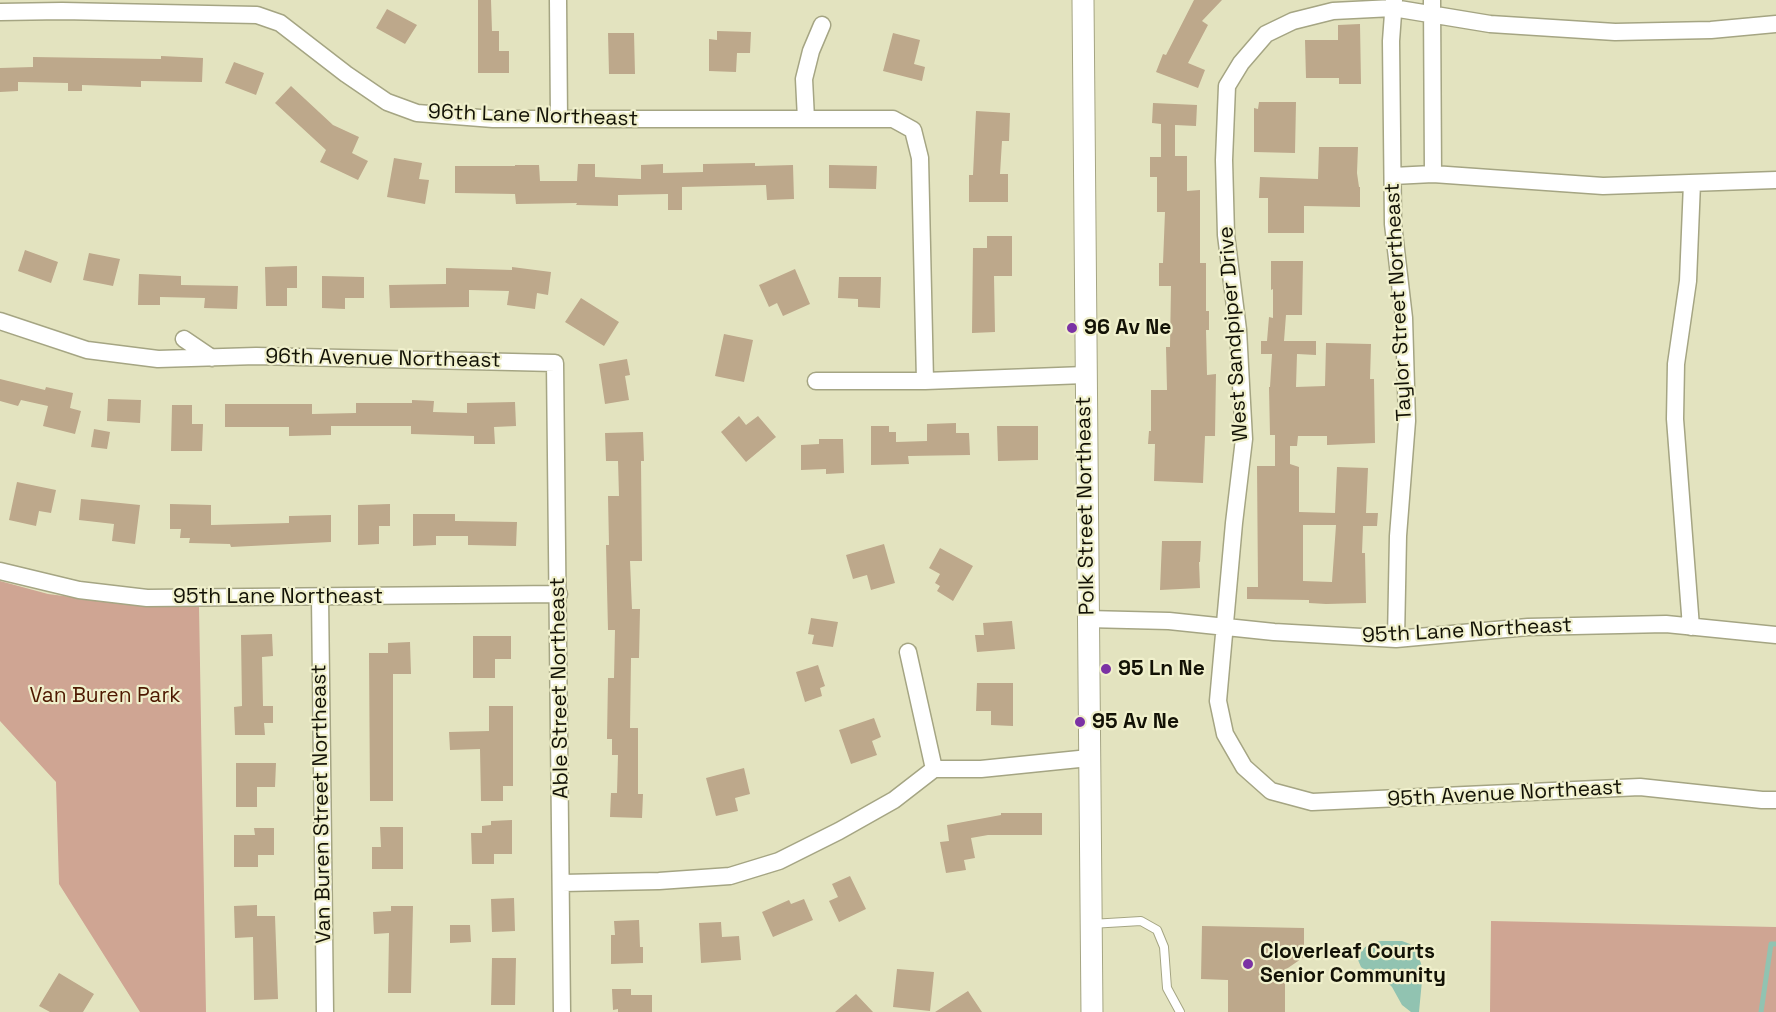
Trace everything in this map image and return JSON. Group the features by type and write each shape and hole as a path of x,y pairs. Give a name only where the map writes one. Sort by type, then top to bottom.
{"street":[{"path":"558,0 559,119"},
{"name":"Polk Street Northeast","path":"1083,0 1092,1012"},
{"path":"1394,4 1432,7 1490,24 1616,32 1711,30 1776,24"},
{"name":"Taylor Street Northeast","path":"1394,4 1391,41 1394,224 1404,318 1407,421 1398,536 1396,639"},
{"name":"West Sandpiper Drive","path":"1244,766 1225,734 1218,701 1244,439 1238,330 1226,235 1224,160 1227,86 1241,63 1266,34 1293,21 1333,11 1394,4"},
{"name":"Taylor Street Northeast","path":"1432,7 1433,174"},
{"name":"96th Lane Northeast","path":"0,12 257,15 280,22 346,74 387,102 417,113 494,119 893,119 913,130 920,158 925,381"},
{"path":"806,119 804,79 811,51 822,24"},
{"path":"1393,176 1433,174 1603,186 1776,180"},
{"path":"1691,627 1675,420 1676,364 1688,281 1692,183"},
{"name":"96th Avenue Northeast","path":"0,321 87,350 158,359 256,356 555,363"},
{"path":"184,339 212,358"},
{"name":"Able Street Northeast","path":"555,363 562,1012"},
{"path":"816,381 925,381 1085,375"},
{"name":"95th Lane Northeast","path":"0,571 79,590 147,598 559,594"},
{"name":"Van Buren Street Northeast","path":"320,597 325,1012"},
{"name":"95th Lane Northeast","path":"1087,619 1169,621 1396,639 1528,627 1666,624 1776,635"},
{"path":"908,652 934,769"},
{"path":"562,883 730,876 769,864 839,831 894,800 934,769 981,769 1089,758"},
{"name":"95th Avenue Northeast","path":"1244,766 1271,792 1312,802 1640,787 1776,800"}],"lane":[{"path":"1090,924 1141,921 1157,930 1164,947 1167,988 1180,1012"}],"green space":[{"name":"Van Buren Park","path":"0,581 48,594 111,602 199,606 206,1012 140,1012 59,884 56,782 0,721"},
{"path":"1491,921 1776,927 1776,1012 1490,1012"}],"shaded area":[{"path":"1402,941 1410,944 1418,954 1423,970 1419,1012 1411,1012 1402,1005 1392,987 1384,979 1361,967 1358,960 1362,950 1370,943"}],"building":[{"path":"478,0 491,0 492,31 499,31 499,51 509,51 509,73 478,73"},
{"path":"1194,0 1222,0 1202,21 1208,25 1188,63 1205,70 1198,88 1156,72 1163,54 1166,55"},
{"path":"387,9 417,25 405,44 376,28"},
{"path":"1360,24 1361,84 1339,84 1339,78 1306,78 1305,40 1338,40 1338,25"},
{"path":"717,31 751,32 750,53 737,53 736,72 709,71 709,39 717,40"},
{"path":"608,33 634,33 635,74 609,74"},
{"path":"893,33 920,40 914,64 925,67 922,81 883,71"},
{"path":"161,56 203,58 202,82 141,81 141,87 82,85 82,91 68,91 68,83 18,82 18,91 0,92 0,68 33,67 33,57 161,59"},
{"path":"234,62 264,73 256,95 225,83"},
{"path":"291,86 333,125 359,137 352,153 368,161 358,180 320,162 326,150 275,103"},
{"path":"1259,102 1296,102 1295,153 1254,152 1254,108 1258,109"},
{"path":"1153,103 1197,105 1196,126 1175,125 1175,156 1187,156 1187,191 1200,190 1200,263 1206,263 1206,311 1209,311 1209,330 1206,330 1207,375 1216,374 1215,436 1205,436 1203,483 1154,481 1155,444 1148,444 1149,431 1151,431 1151,390 1167,390 1166,347 1170,347 1171,286 1159,286 1159,263 1163,263 1165,212 1157,212 1157,177 1150,177 1150,157 1161,157 1161,124 1152,123"},
{"path":"976,111 1010,113 1009,141 1002,141 1000,174 1008,174 1008,202 969,202 969,175 973,175"},
{"path":"1319,147 1358,147 1357,173 1360,207 1304,206 1304,233 1268,233 1268,198 1259,198 1260,177 1318,179"},
{"path":"394,158 422,163 419,179 429,180 425,204 387,197"},
{"path":"755,163 755,166 793,165 794,199 767,200 766,185 682,187 682,210 668,210 668,194 618,195 618,206 576,205 577,203 516,204 515,194 455,193 455,166 539,165 540,181 577,181 578,164 595,164 595,177 641,179 641,165 663,164 663,173 703,172 703,164"},
{"path":"829,165 877,166 876,189 829,188"},
{"path":"987,236 1012,236 1012,276 994,276 995,332 972,333 973,248 987,248"},
{"path":"25,250 58,262 51,283 18,271"},
{"path":"89,253 120,259 113,286 83,280"},
{"path":"1271,261 1303,261 1302,315 1286,315 1284,341 1316,341 1316,355 1297,354 1296,387 1325,386 1326,343 1371,344 1370,379 1374,379 1375,443 1327,445 1327,436 1298,436 1297,446 1290,446 1290,464 1299,467 1299,512 1335,513 1337,467 1368,468 1366,513 1378,513 1377,526 1363,526 1362,553 1365,553 1366,603 1326,604 1309,603 1309,600 1247,599 1247,587 1258,587 1257,466 1275,466 1275,435 1270,435 1269,387 1272,354 1261,354 1261,341 1267,341 1269,317 1273,318 1273,289 1271,290","holes":["1303,525 1336,525 1332,582 1303,581"]},
{"path":"297,266 297,288 287,288 287,306 266,306 265,267"},
{"path":"512,267 551,272 548,295 537,293 535,309 507,305 509,291 469,290 469,307 390,308 389,285 446,284 446,268 512,270"},
{"path":"795,269 810,304 783,316 777,303 769,307 759,285"},
{"path":"139,274 181,276 181,285 238,286 237,309 204,308 205,298 160,297 160,305 138,305"},
{"path":"322,276 364,277 364,298 345,298 345,309 322,308"},
{"path":"839,277 881,277 880,308 858,307 858,299 838,298"},
{"path":"581,298 619,322 604,346 565,322"},
{"path":"724,334 753,340 744,382 715,376"},
{"path":"627,359 630,375 625,376 629,400 605,404 599,364"},
{"path":"0,379 45,390 46,387 73,393 70,408 81,411 75,434 43,426 48,406 21,400 18,406 0,401"},
{"path":"108,399 141,400 140,423 107,421"},
{"path":"412,400 434,401 433,412 467,413 467,403 515,402 516,426 494,427 495,444 474,444 474,436 411,434 411,426 331,426 331,435 289,436 289,427 225,427 225,404 312,404 312,414 356,413 356,403 412,403"},
{"path":"172,405 192,405 192,424 203,424 202,451 171,451"},
{"path":"739,416 746,425 758,416 776,437 746,462 721,432"},
{"path":"956,423 956,433 969,433 970,455 908,456 909,464 871,465 871,426 889,426 889,432 896,432 896,442 927,441 927,424"},
{"path":"997,426 1038,426 1038,460 998,461"},
{"path":"94,429 110,432 107,449 91,447"},
{"path":"643,432 642,561 630,561 632,609 640,609 639,658 631,658 630,728 638,728 638,794 643,794 642,818 610,817 611,793 617,793 618,755 612,755 612,739 607,739 608,678 614,678 615,630 608,630 606,545 609,545 608,496 619,496 618,461 606,461 605,433"},
{"path":"819,439 843,439 844,473 826,474 826,469 801,470 801,445 819,444"},
{"path":"17,482 56,490 51,513 39,511 36,526 9,520"},
{"path":"81,499 140,505 135,544 112,541 114,524 79,520"},
{"path":"170,504 211,505 211,525 289,523 289,516 331,515 331,542 231,547 230,544 189,543 190,538 180,538 181,529 170,529"},
{"path":"390,504 390,526 379,526 379,544 358,545 358,505"},
{"path":"413,514 455,514 455,521 517,522 516,546 468,545 468,536 436,536 436,545 413,546"},
{"path":"1162,541 1201,541 1200,588 1160,590"},
{"path":"884,544 895,583 871,590 867,575 853,579 846,555"},
{"path":"940,548 973,566 953,601 937,591 940,586 935,583 940,574 929,568"},
{"path":"811,618 838,622 833,647 812,644 814,635 808,634"},
{"path":"1012,621 1015,649 977,652 975,635 984,635 983,623"},
{"path":"272,634 273,656 262,657 263,706 273,706 273,723 264,723 265,735 235,735 234,707 242,706 241,635"},
{"path":"473,636 511,636 511,659 495,659 495,678 473,678"},
{"path":"410,642 411,674 393,674 393,801 370,801 369,653 388,653 388,643"},
{"path":"818,665 825,686 820,688 822,696 805,702 796,672"},
{"path":"977,683 1013,683 1013,726 991,725 991,711 976,711"},
{"path":"489,706 513,706 513,786 503,786 503,801 481,801 480,749 450,750 449,732 489,731"},
{"path":"874,718 881,737 872,741 877,755 851,764 839,730"},
{"path":"236,763 276,763 275,787 257,787 257,807 236,807"},
{"path":"744,768 750,794 735,798 738,811 716,816 706,778"},
{"path":"1001,813 1042,813 1042,835 988,835 971,838 975,858 964,860 966,870 946,873 940,842 949,841 947,825 1001,815"},
{"path":"512,820 512,854 494,854 494,864 472,864 471,833 482,833 482,826 491,825 491,821"},
{"path":"380,827 403,827 403,869 372,869 372,847 381,847"},
{"path":"254,828 274,828 274,855 258,855 258,867 234,867 234,835 255,835"},
{"path":"850,876 866,909 839,922 829,901 838,897 832,884"},
{"path":"514,898 515,931 492,932 491,899"},
{"path":"804,899 813,920 773,937 762,912 789,900 791,904"},
{"path":"257,905 257,916 275,916 278,999 254,1000 253,937 235,938 234,906"},
{"path":"391,906 413,906 411,993 388,993 389,933 374,934 373,912 391,911"},
{"path":"639,920 643,963 611,964 611,935 615,935 614,921"},
{"path":"721,922 722,937 739,936 741,960 701,963 699,923"},
{"path":"450,925 470,925 471,942 450,943"},
{"name":"Cloverleaf Courts Senior Community","path":"1202,926 1304,928 1304,957 1285,970 1285,1012 1228,1012 1228,980 1201,979"},
{"path":"492,958 516,958 515,1005 491,1005"},
{"path":"897,969 934,972 930,1011 893,1007"},
{"path":"59,973 94,994 83,1012 50,1012 39,1006"},
{"path":"612,989 631,989 631,995 652,995 652,1012 613,1010"},
{"path":"968,991 982,1012 935,1012"},
{"path":"856,994 873,1012 835,1012"}],"waterway":[{"path":"1761,1012 1771,944 1776,944"}],"place":[{"name":"96 Av Ne","path":"1072,328"},
{"name":"95 Ln Ne","path":"1106,669"},
{"name":"95 Av Ne","path":"1080,722"},
{"name":"Cloverleaf Courts Senior Community","path":"1248,964"}]}
